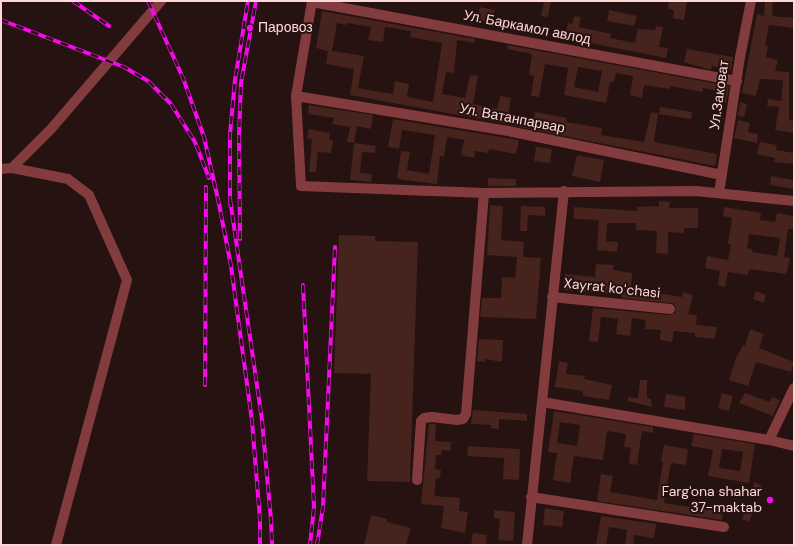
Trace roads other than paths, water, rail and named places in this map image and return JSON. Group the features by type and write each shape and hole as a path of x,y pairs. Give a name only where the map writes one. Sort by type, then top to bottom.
{"street":[{"path":"12,168 51,129 161,1"},
{"name":"Ул.Заковат","path":"719,193 751,1"},
{"path":"312,2 296,96 301,186 484,193 564,191 696,191 794,201"},
{"name":"Ул. Баркамол авлод","path":"312,2 737,81"},
{"name":"Ул. Ватанпарвар","path":"296,96 508,131 722,175"},
{"path":"1,169 12,168 68,179 89,195 127,280 56,545"},
{"path":"527,545 564,191"},
{"path":"417,480 421,422 424,418 432,417 457,420 463,419 466,414 484,193"},
{"name":"Xayrat koʻchasi","path":"552,297 670,309"},
{"path":"769,440 794,388"},
{"path":"542,402 769,440 794,446"},
{"path":"531,497 724,527"}],"railway":[{"path":"73,1 109,26"},
{"path":"148,1 183,78 204,137 219,204 231,266 252,421 260,520 260,545"},
{"path":"230,204 230,134 235,80 248,1"},
{"path":"240,239 239,135 241,83 256,1"},
{"path":"1,20 124,67 148,81 171,104 195,142 209,178"},
{"path":"205,385 206,187"},
{"path":"230,199 262,420 272,545"},
{"path":"317,545 323,507 335,247"},
{"path":"303,285 314,507 310,545"}],"place":[{"name":"Паровоз","path":"250,28"},
{"name":"Farg'ona shahar 37-maktab","path":"770,500"}]}
